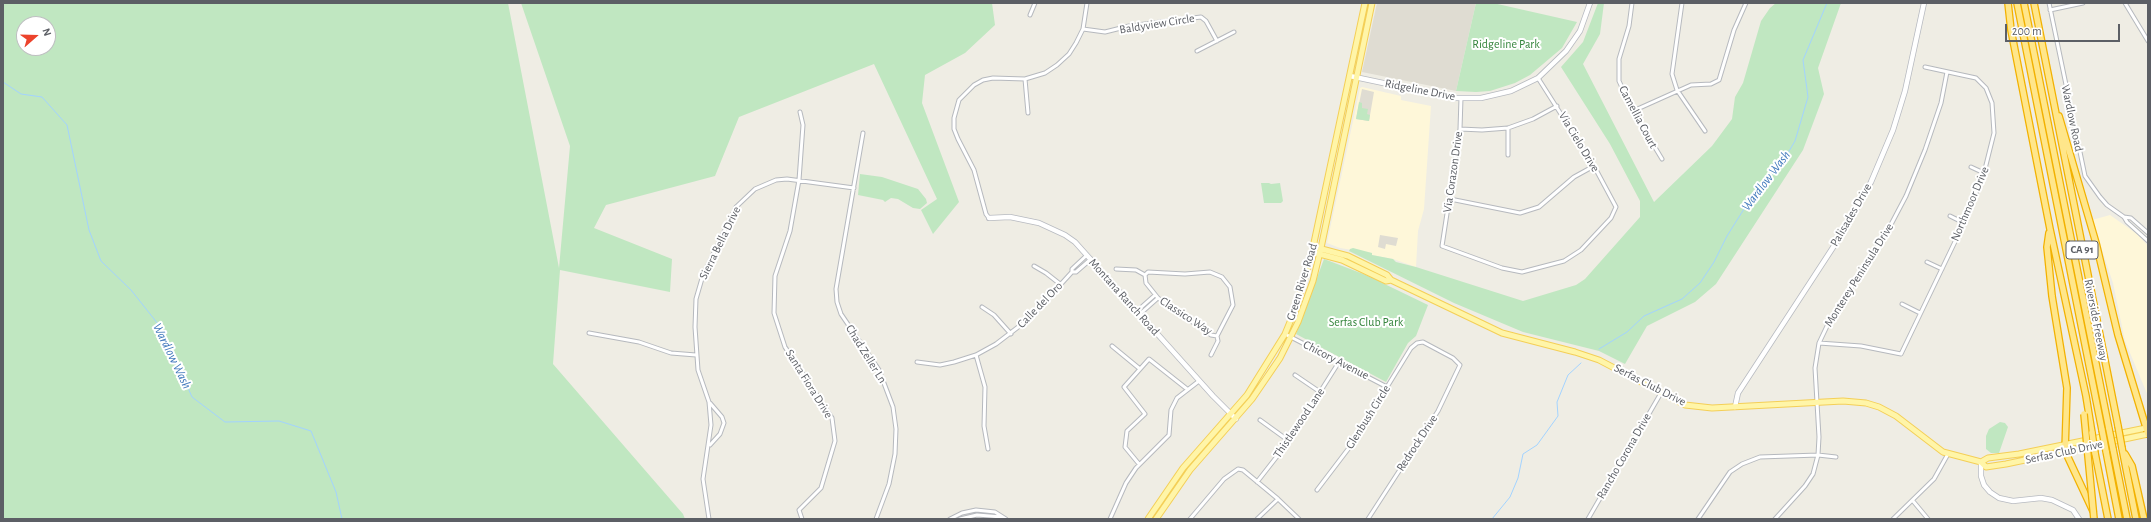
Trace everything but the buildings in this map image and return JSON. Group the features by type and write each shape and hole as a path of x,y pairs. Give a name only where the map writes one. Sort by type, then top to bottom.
{"highway":[{"name":"Riverside Freeway","path":"2008,3 2011,30 2050,229 2086,396 2108,519"},
{"path":"2017,3 2119,519"},
{"path":"2024,3 2127,519"},
{"name":"Riverside Freeway","path":"2034,3 2046,73 2136,519"},
{"path":"2046,73 2096,243 2118,335 2148,431"},
{"path":"2050,229 2047,247 2052,296 2067,388 2065,451 2095,519"},
{"path":"2086,396 2084,414 2095,519"},
{"path":"2122,449 2132,466 2144,519"}],"main road":[{"name":"Green River Road","path":"1156,519 1190,470 1236,418 1266,380 1291,337 1306,300 1321,248 1372,3"},
{"name":"Green River Road","path":"1148,519 1158,501 1183,468 1231,414 1263,371 1285,334 1296,305 1312,250 1365,5"},
{"path":"1365,5 1370,14"},
{"name":"Serfas Club Drive","path":"1312,250 1321,248 1348,256 1387,275 1391,280 1502,333 1575,352 1599,360 1674,400 1693,406 1735,407 1854,401 1879,407 1896,416 1948,454 1980,462 1986,467 2065,451 2148,431"},
{"name":"Serfas Club Drive","path":"1312,250 1319,254 1342,260 1386,281 1391,280"},
{"name":"Serfas Club Drive","path":"1980,462 1988,458 2148,431"}],"street":[{"path":"1030,15 1035,3"},
{"path":"989,218 986,214 974,170 954,129 955,108 965,91 983,80 994,78 1025,79 1045,73 1057,65 1069,54 1083,29 1087,3"},
{"name":"Ridgeline Drive","path":"1350,76 1461,98 1494,96 1511,91 1538,78 1554,64 1574,42 1590,3"},
{"name":"Camellia Court","path":"1632,3 1629,26 1619,58 1619,81 1633,111 1662,159"},
{"path":"1682,3 1672,74 1677,90 1705,131"},
{"path":"1633,111 1677,90 1691,85 1711,84 1719,80 1734,30 1746,3"},
{"name":"Palisades Drive","path":"1735,407 1734,401 1738,393 1847,226 1871,182 1893,130 1905,91 1924,3"},
{"name":"Wardlow Road","path":"2049,3 2085,176 2100,197 2124,217 2127,222 2148,241"},
{"path":"2050,10 2083,3"},
{"path":"2125,3 2148,41"},
{"name":"Baldyview Circle","path":"1083,29 1095,31 1114,31 1129,26 1201,17 1206,21 1217,41"},
{"path":"1197,51 1234,32"},
{"name":"Northmoor Drive","path":"1819,343 1861,346 1902,354 1920,313 1964,223 1984,173 1994,133 1992,103 1986,88 1976,78 1926,68"},
{"name":"Monterey Peninsula Drive","path":"1775,519 1805,486 1813,474 1818,455 1818,402 1815,368 1819,343 1829,322 1887,232 1906,196 1925,150 1941,103 1947,72"},
{"name":"Via Cielo Drive","path":"1442,246 1502,268 1522,272 1564,261 1580,250 1611,218 1616,208 1594,166 1538,78"},
{"path":"1025,79 1028,113"},
{"name":"Via Corazon Drive","path":"1442,246 1460,129 1461,98"},
{"path":"1460,129 1482,130 1508,128 1533,119 1557,106"},
{"name":"Santa Fiora Drive","path":"800,112 803,125 799,180 790,231 775,276 774,313 785,347 832,418 835,441 821,488 799,510 802,519"},
{"path":"1508,128 1508,155"},
{"name":"Chad Zeller Ln","path":"862,133 836,289 837,302 848,326 870,356 883,378 893,407 896,429 893,468 876,519"},
{"path":"1450,199 1480,203 1502,211 1520,213 1539,207 1574,177 1594,166"},
{"path":"1971,167 1984,173"},
{"name":"Sierra Bella Drive","path":"709,519 703,479 709,447 711,425 709,402 698,370 696,355 694,311 699,287 736,207 748,194 776,180 799,180 854,188"},
{"path":"1950,216 1964,223"},
{"name":"Wardlow Road","path":"2124,217 2131,218 2148,233"},
{"name":"Montana Ranch Road","path":"989,218 1025,220 1052,228 1075,242 1199,381 1236,418"},
{"name":"Calle del Oro","path":"917,362 940,365 976,354 1011,334 1030,318 1072,272 1072,269 1087,255"},
{"name":"Calle del Oro","path":"1072,272 1076,272 1091,260"},
{"path":"1927,262 1942,269"},
{"path":"1034,266 1060,284"},
{"path":"1116,269 1136,270 1145,275 1148,272 1184,274 1210,272 1222,276 1230,286 1233,305 1217,336 1218,341 1211,355"},
{"name":"Classico Way","path":"1145,275 1146,283 1158,298 1211,335 1217,336"},
{"path":"1139,312 1155,295"},
{"path":"1139,312 1158,298"},
{"path":"1902,304 1920,313"},
{"path":"982,307 994,315 1011,334"},
{"path":"589,333 639,342 671,353 696,355"},
{"name":"Chicory Avenue","path":"1285,334 1388,387"},
{"name":"Glenbush Circle","path":"1318,490 1352,444 1411,348 1416,343 1422,342 1453,358 1460,365"},
{"path":"1112,346 1140,369"},
{"path":"976,354 985,387 984,426 988,449"},
{"path":"1139,464 1125,447 1127,431 1146,414 1124,387 1150,359 1188,389"},
{"name":"Thistlewood Lane","path":"1257,482 1289,441 1339,362"},
{"name":"Redrock Drive","path":"1368,519 1438,411 1460,365"},
{"path":"1295,376 1320,392"},
{"path":"1110,519 1126,483 1139,464 1169,435 1173,404 1188,389 1199,381"},
{"name":"Rancho Corona Drive","path":"1588,519 1660,393"},
{"name":"Sierra Bella Drive","path":"709,402 722,417 724,423 720,434 709,447"},
{"path":"1260,420 1289,441"},
{"path":"1893,519 1934,479 1948,454"},
{"path":"1698,519 1730,472 1742,464 1760,457 1818,455 1836,457"},
{"path":"1980,462 1981,476 1984,485 1990,492 1999,498 2013,501 2040,498 2052,500 2073,510 2079,519"},
{"path":"1190,519 1224,479 1238,468 1278,499 1299,519"},
{"path":"1257,519 1278,499"},
{"path":"1913,501 1928,519"},
{"path":"950,519 962,513 976,510 994,512 1005,518"},
{"path":"960,519 977,515 1005,518"}],"shaded area":[{"path":"1377,3 1476,3 1456,91 1362,72"},
{"path":"1362,87 1401,96 1401,100 1431,106 1424,209 1418,231 1416,267 1393,259 1372,255 1372,253 1340,248 1327,243 1360,88"},
{"path":"1362,89 1374,92 1369,121 1356,119"},
{"path":"2110,215 2137,234 2148,246 2148,396 2125,341 2113,283 2092,220"},
{"path":"1380,235 1398,238 1396,246 1386,244 1385,249 1378,247"}],"green space":[{"path":"3,3 508,3 559,268 570,146 521,3 992,3 995,25 965,53 925,75 922,103 959,202 933,234 921,210 937,199 874,64 739,117 715,176 606,205 594,228 672,259 670,292 560,270 553,364 683,514 685,519 3,519"},
{"name":"Ridgeline Park","path":"1476,3 1493,3 1577,22 1562,48 1530,75 1515,83 1490,91 1456,91"},
{"path":"1598,3 1604,3 1600,34 1583,64 1654,202 1712,146 1732,119 1735,97 1743,83 1761,21 1770,8 1776,3 1841,3 1818,68 1824,94 1803,150 1716,284 1695,302 1647,326 1625,364 1599,351 1523,332 1454,303 1349,251 1353,248 1372,253 1372,255 1393,259 1396,262 1523,301 1576,285 1585,279 1640,217 1640,201 1610,144 1561,67 1583,42"},
{"path":"1359,102 1362,103 1362,108 1368,109 1367,114 1370,115 1369,121 1356,119"},
{"path":"860,174 882,177 918,189 926,199 927,203 920,209 913,208 898,199 891,198 885,202 883,200 858,195"},
{"path":"1261,183 1280,183 1283,201 1281,203 1264,203"},
{"name":"Serfas Club Park","path":"1324,259 1366,275 1428,305 1416,336 1408,343 1386,382 1296,334"},
{"path":"2000,422 2005,423 2008,427 1999,453 1991,453 1986,449 1986,436 1989,429"}],"waterway":[{"name":"Wardlow Wash","path":"1599,349 1627,332 1644,316 1682,299 1700,283 1714,262 1727,236 1749,201 1782,163 1795,141 1808,97 1803,60 1827,3"},
{"name":"Wardlow Wash","path":"3,82 21,94 42,97 67,125 89,230 101,261 131,290 162,329 192,397 225,422 279,421 311,431 336,492 342,519"},
{"name":"Wardlow Wash","path":"1492,519 1510,497 1518,478 1523,454 1537,445 1558,416 1557,402 1568,375 1581,363"}]}
